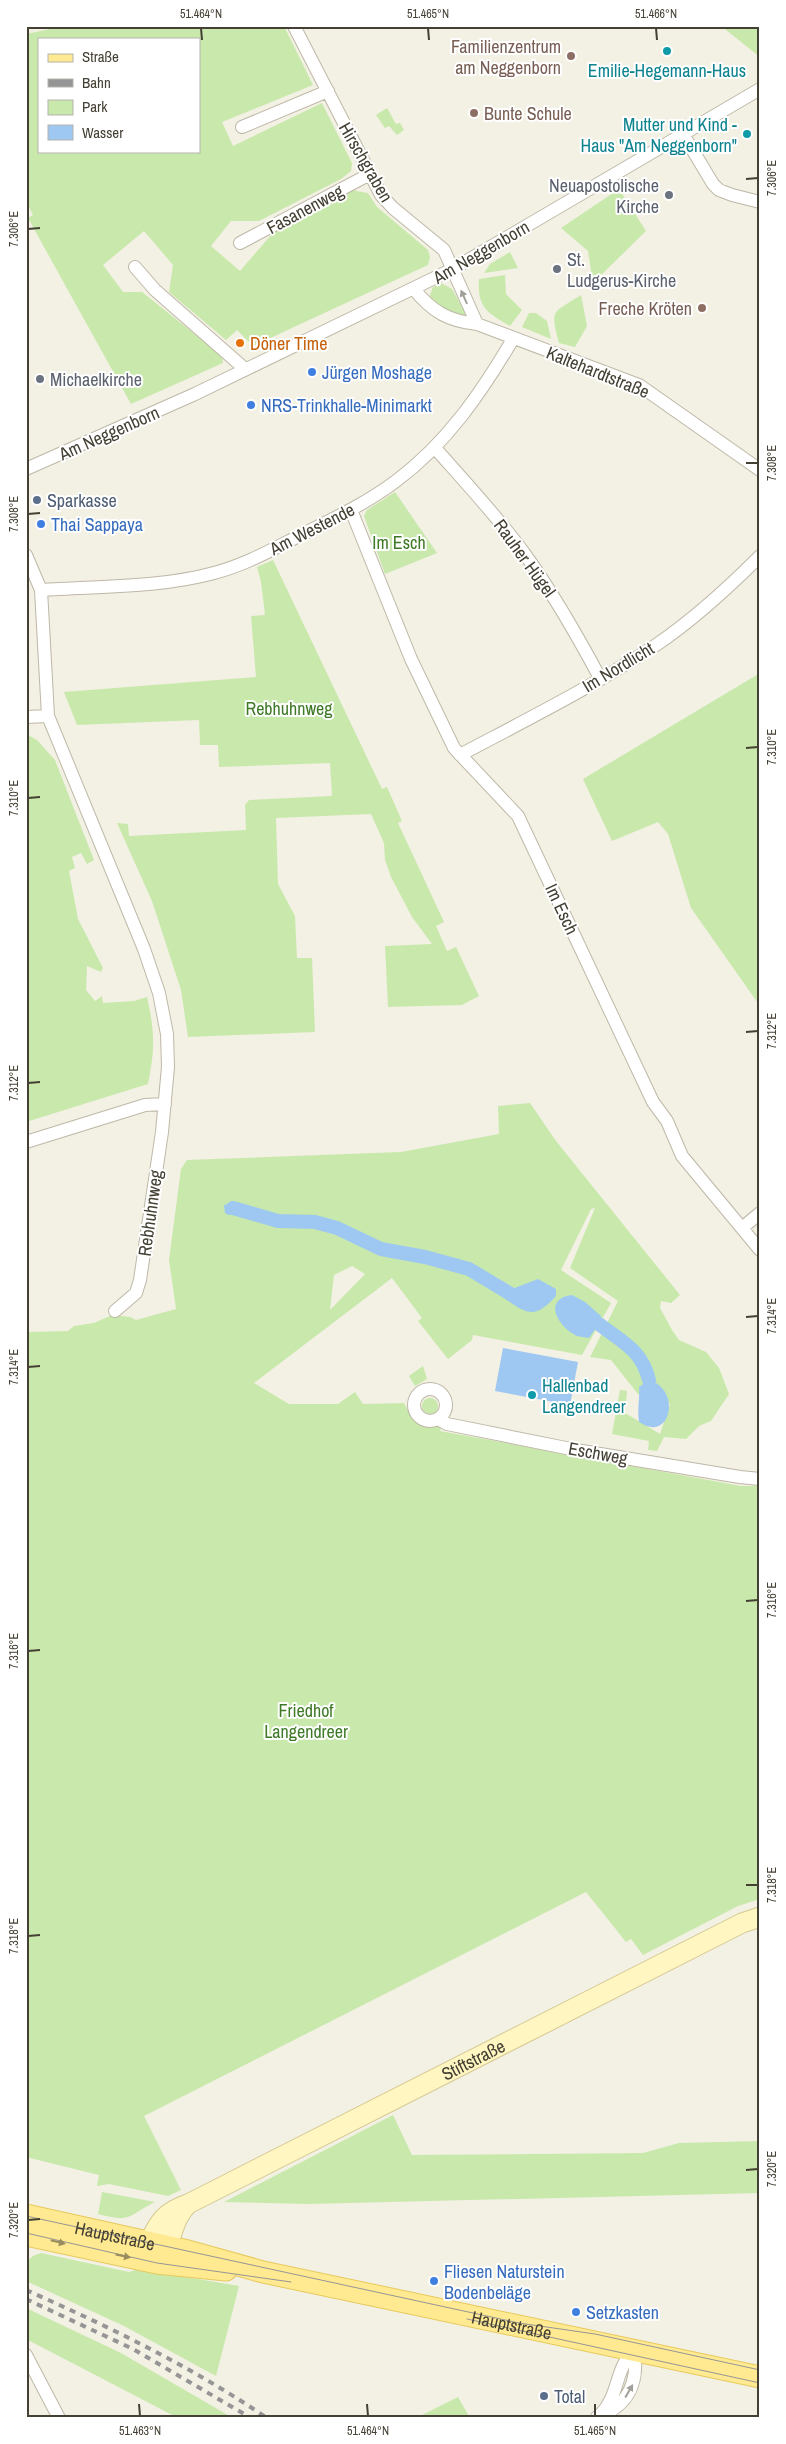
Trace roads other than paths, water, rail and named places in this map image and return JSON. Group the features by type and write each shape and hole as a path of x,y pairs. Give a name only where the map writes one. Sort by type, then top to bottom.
{"main road":[{"name":"Hauptstraße","path":"27,2224 158,2251 198,2269 263,2272 760,2377"}],"street":[{"name":"Hirschgraben","path":"294,26 370,174 387,202 444,250 453,270"},
{"name":"Am Neggenborn","path":"26,469 245,369 453,270 760,89"},
{"path":"242,127 328,92"},
{"path":"684,134 713,184 719,190 760,202"},
{"name":"Fasanenweg","path":"240,243 370,174"},
{"path":"135,268 155,290 245,369"},
{"path":"453,270 477,324"},
{"name":"Kaltehardtstraße","path":"414,289 427,305 461,322 477,324 513,340 639,385 760,470"},
{"name":"Am Westende","path":"41,590 179,580 215,573 261,555 351,510 396,482 435,448 480,394 513,340"},
{"name":"Rauher Hügel","path":"435,448 486,505 525,554 567,618 600,678"},
{"name":"Im Esch","path":"351,510 411,659 454,748 516,812 653,1102 667,1121 682,1156 760,1250"},
{"name":"Rebhuhnweg","path":"26,555 41,590 48,716 157,985 167,1034 168,1067 164,1104 140,1280 136,1293 115,1311"},
{"name":"Im Nordlicht","path":"460,755 600,678 657,644 715,598 760,556"},
{"path":"26,717 48,716"},
{"path":"26,1142 146,1105 164,1104"},
{"path":"742,1228 760,1212"},
{"name":"Eschweg","path":"438,1419 445,1410 446,1400 440,1392 433,1389 423,1390 415,1398 414,1407 417,1416 431,1421 438,1419 447,1424 576,1450 740,1478 760,1478"},
{"name":"Stiftstraße","path":"158,2251 162,2218 175,2209 734,1927 760,1917"},
{"path":"597,2418 604,2411 614,2393 622,2364 634,2350"},
{"path":"26,2354 59,2418"}],"water":[{"path":"235,1203 245,1210 244,1212 228,1215 225,1213 224,1205"},
{"path":"538,1279 556,1289 556,1296 537,1311 525,1311 504,1298 507,1291"},
{"path":"572,1295 585,1302 601,1316 599,1324 589,1338 577,1336 570,1332 559,1321 556,1314 557,1302"},
{"path":"503,1348 578,1362 570,1405 495,1391"},
{"path":"649,1380 659,1385 666,1393 669,1403 665,1421 659,1426 650,1427 639,1422 639,1387"}],"waterway":[{"path":"233,1208 278,1221 315,1222 337,1228 381,1249 425,1257 469,1269 509,1293"},
{"path":"599,1324 636,1354 646,1369 649,1380"}],"tram line":[{"path":"26,2216 519,2323 595,2334 760,2370"},
{"path":"26,2233 157,2263 291,2282"},
{"path":"467,2319 760,2383"}],"railway":[{"path":"26,2290 89,2318 150,2349 239,2399 267,2418"},
{"path":"26,2299 133,2349 251,2418"}],"place":[{"name":"Emilie-Hegemann-Haus","path":"667,51"},
{"name":"Familienzentrum am Neggenborn","path":"571,56"},
{"name":"Bunte Schule","path":"474,113"},
{"name":"Mutter und Kind - Haus \"Am Neggenborn\"","path":"747,134"},
{"name":"Neuapostolische Kirche","path":"669,195"},
{"name":"St. Ludgerus-Kirche","path":"557,269"},
{"name":"Freche Kröten","path":"702,308"},
{"name":"Döner Time","path":"240,343"},
{"name":"Jürgen Moshage","path":"312,372"},
{"name":"Michaelkirche","path":"40,379"},
{"name":"NRS-Trinkhalle-Minimarkt","path":"251,405"},
{"name":"Sparkasse","path":"37,500"},
{"name":"Thai Sappaya","path":"41,524"},
{"name":"Hallenbad Langendreer","path":"532,1395"},
{"name":"Fliesen Naturstein Bodenbeläge","path":"434,2281"},
{"name":"Setzkasten","path":"576,2312"},
{"name":"Total","path":"544,2396"}],"park label":[{"name":"Friedhof Langendreer","path":"306,1720"}]}
